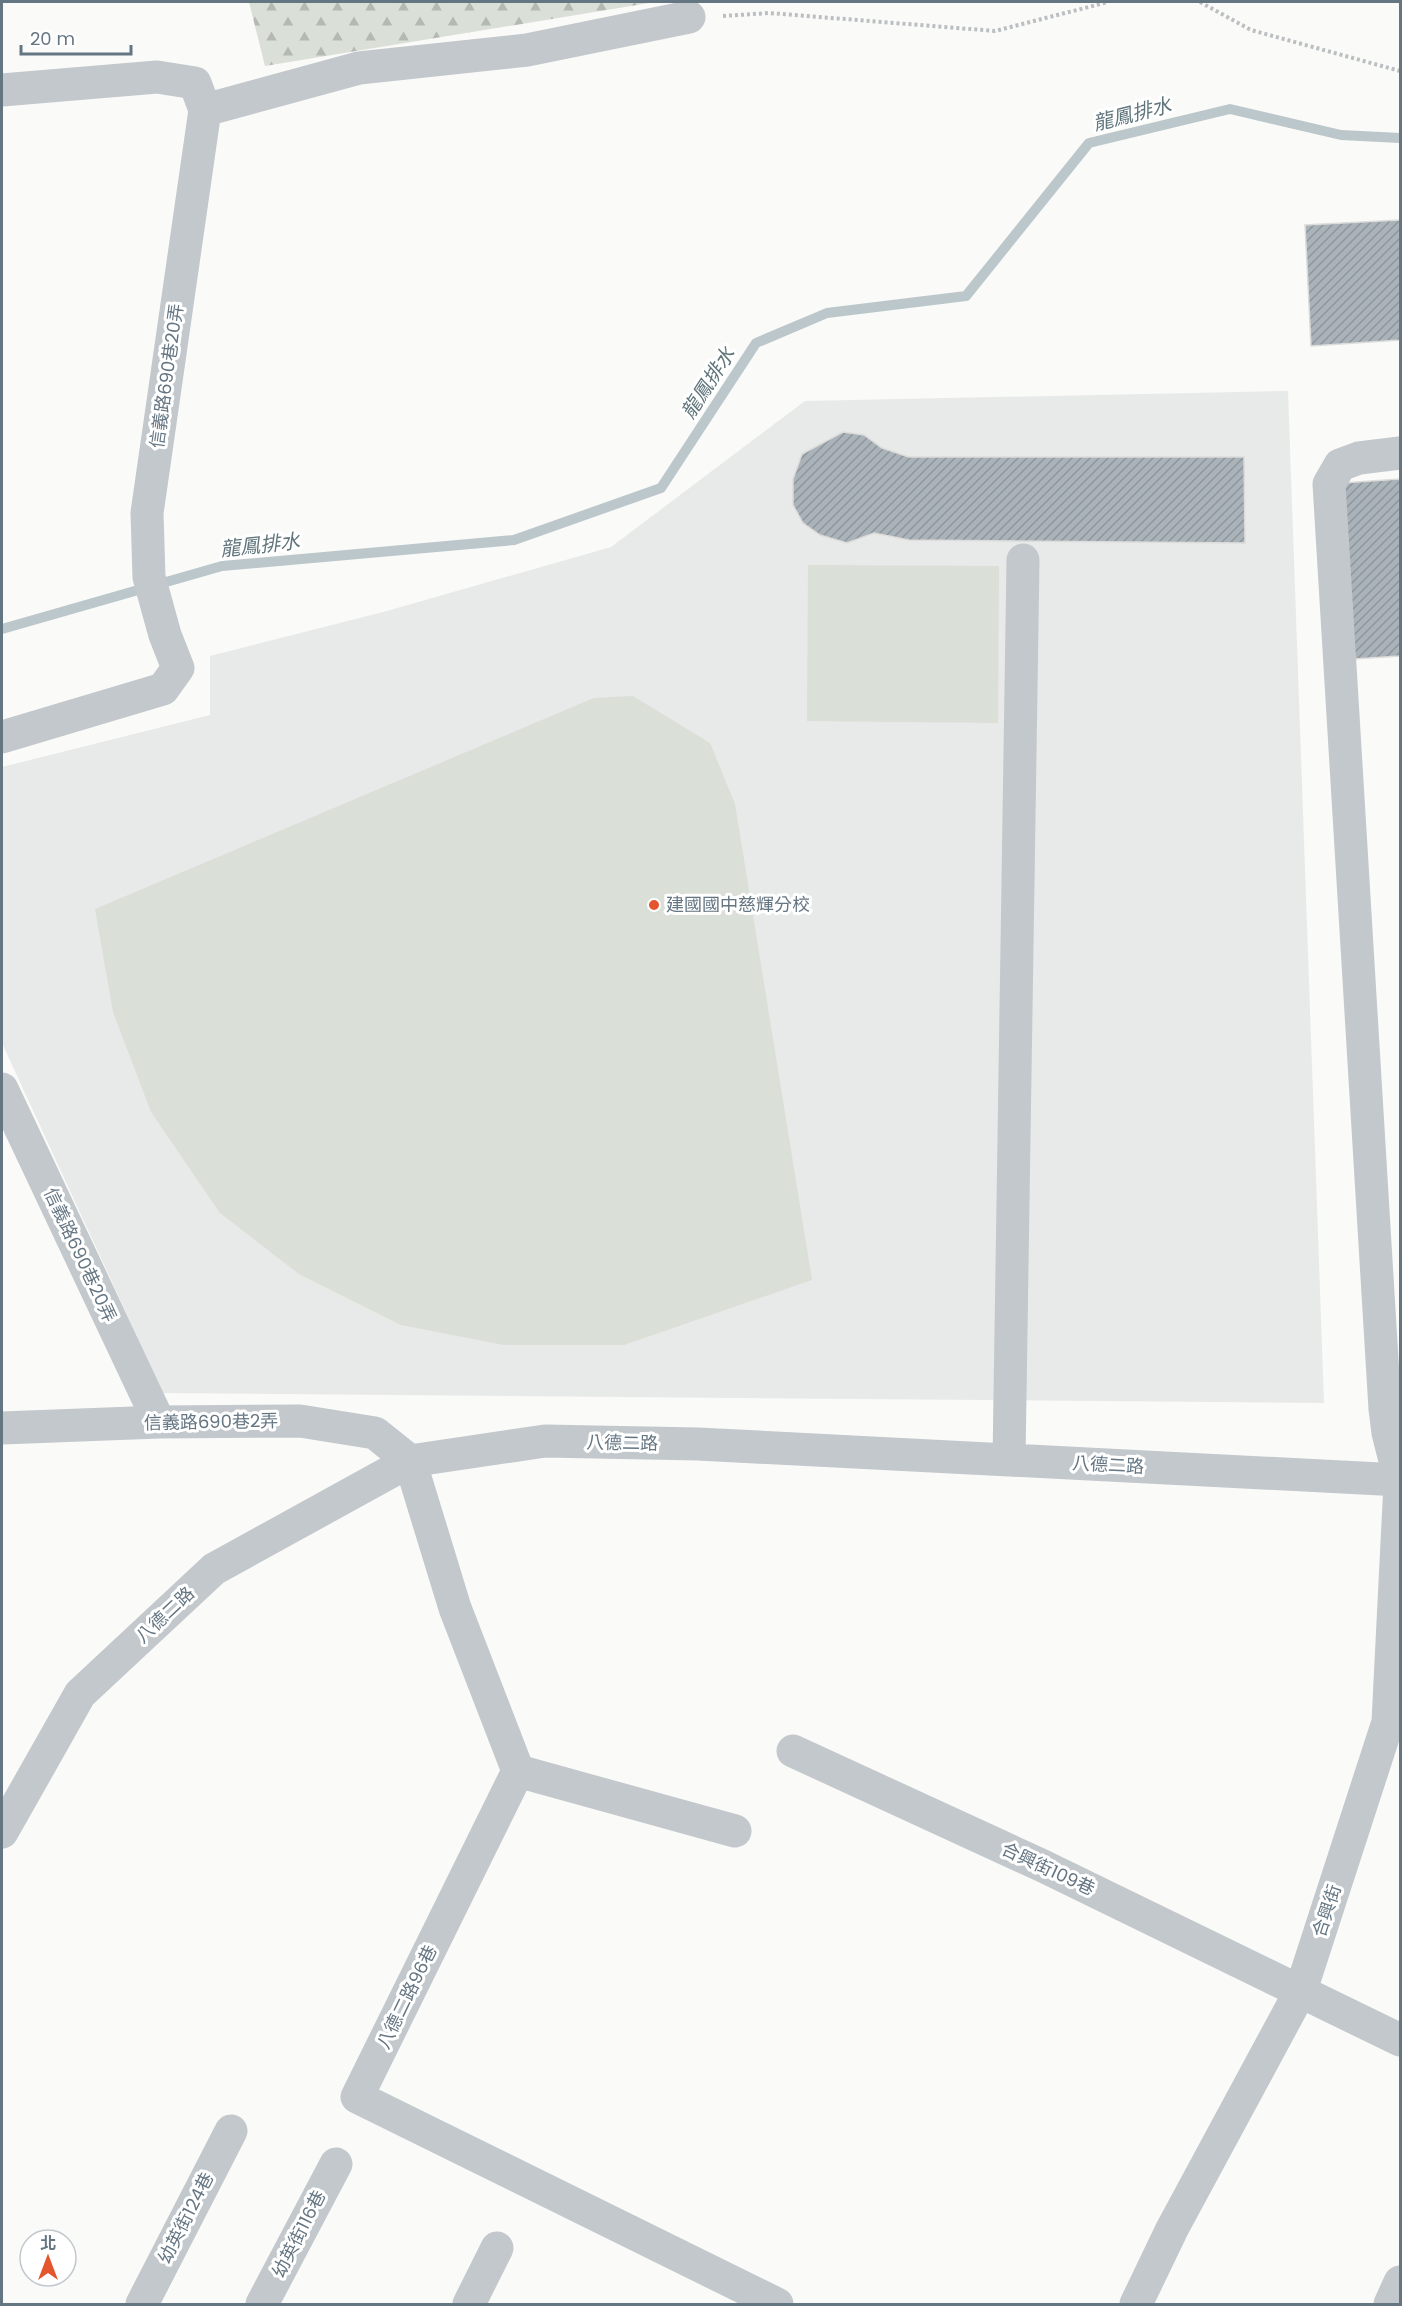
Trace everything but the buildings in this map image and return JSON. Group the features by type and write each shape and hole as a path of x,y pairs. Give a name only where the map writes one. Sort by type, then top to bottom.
{"street":[{"path":"2,90 157,77 195,83 205,110 359,68 527,50 690,17"},
{"name":"信義路690巷20弄","path":"2,736 163,689 178,668 165,635 149,577 147,513 205,110"},
{"name":"合興街","path":"1136,2304 1172,2229 1301,1990 1388,1722 1401,1481 1388,1433 1385,1409 1329,484 1340,465 1359,458 1401,453"},
{"path":"1009,1460 1023,560"},
{"name":"信義路690巷20弄","path":"2,1089 159,1422"},
{"name":"信義路690巷2弄","path":"2,1428 159,1422 300,1421 375,1433 410,1461"},
{"name":"八德二路","path":"2,1832 80,1694 214,1569 410,1461 545,1441 698,1444 1401,1481"},
{"path":"410,1461 455,1608 518,1771 735,1830"},
{"name":"合興街109巷","path":"793,1751 1043,1866 1401,2040"},
{"name":"八德二路96巷","path":"518,1771 357,2097 777,2304"},
{"name":"幼英街124巷","path":"142,2304 231,2131"},
{"name":"幼英街116巷","path":"262,2304 336,2164"},
{"path":"469,2304 497,2248"},
{"path":"1390,2304 1401,2282"}],"path":[{"path":"690,17 769,13 995,31 1108,2"},
{"path":"1200,2 1251,30 1401,71"}],"shaded area":[{"name":"建國國中慈輝分校","path":"1288,391 1324,1403 163,1393 2,1043 2,767 210,715 210,656 387,611 611,547 805,401"}],"green space":[{"path":"249,2 649,2 649,3 265,66"},
{"path":"808,565 999,566 998,723 807,721"},
{"path":"633,696 710,743 735,804 812,1280 624,1345 504,1345 401,1325 299,1274 220,1213 151,1112 113,1012 95,909 594,698"}],"waterway":[{"name":"龍鳳排水","path":"2,629 222,566 514,540 661,488 756,343 827,313 966,296 1089,143 1230,109 1341,135 1400,138"}],"place":[{"name":"建國國中慈輝分校","path":"654,905"}]}
